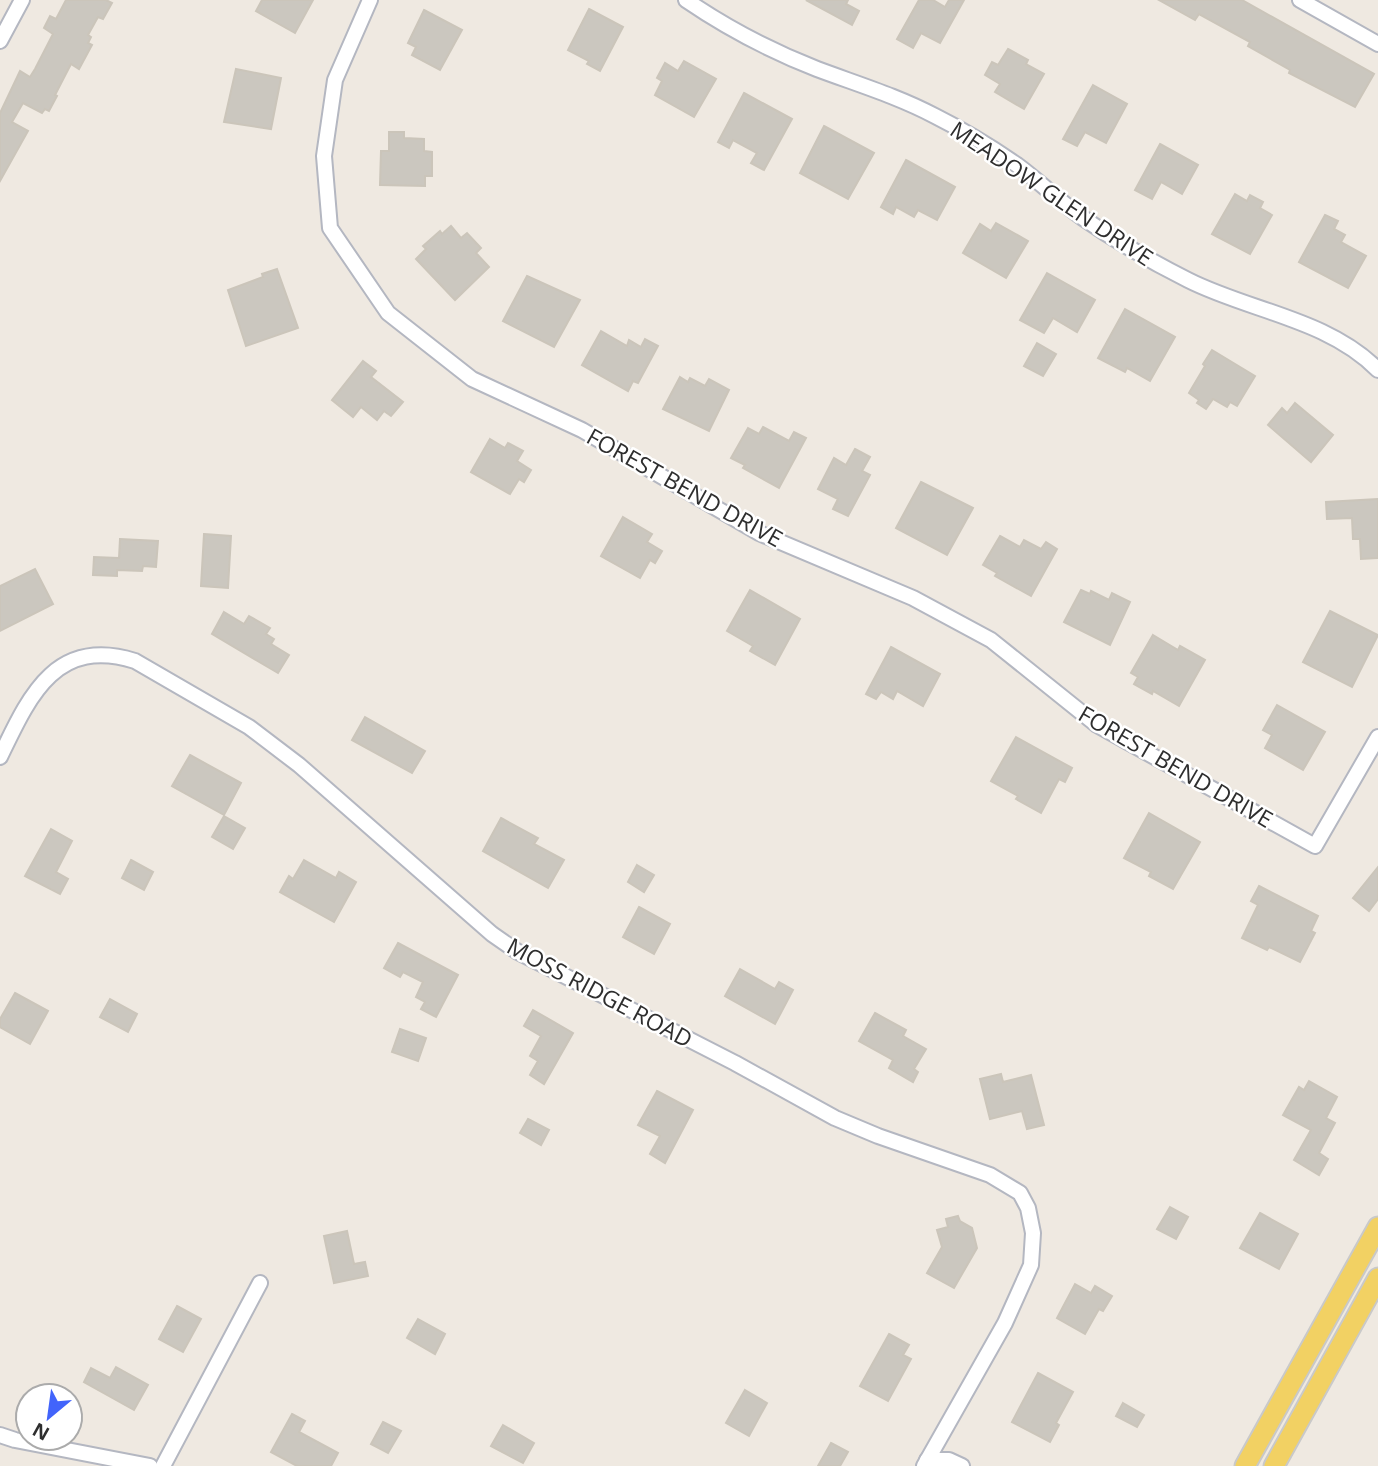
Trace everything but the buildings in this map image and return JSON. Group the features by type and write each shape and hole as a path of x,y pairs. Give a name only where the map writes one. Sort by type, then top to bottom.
{"main road":[{"path":"1245,1466 1378,1227"},
{"path":"1274,1466 1378,1278"}],"street":[{"name":"FOREST BEND DRIVE","path":"370,0 335,80 324,156 330,228 388,313 472,379 582,430 759,533 913,598 991,640 1097,725 1315,846 1378,737"},
{"name":"MEADOW GLEN DRIVE","path":"686,0 737,32 769,48 898,97 937,116 1017,166 1081,216 1156,263 1221,295 1310,326 1343,343 1378,370"},
{"path":"1300,0 1378,44"},
{"path":"0,41 20,4"},
{"name":"MOSS RIDGE ROAD","path":"0,757 29,701 44,680 66,661 116,655 135,661 249,727 299,765 492,934 518,951 835,1118 990,1175 1020,1193 1028,1208 1032,1233 1031,1265 1005,1323 928,1464"},
{"path":"163,1466 260,1283"},
{"path":"0,1434 15,1440 150,1466"},
{"name":"MOSS RIDGE ROAD","path":"928,1464 949,1460 962,1466"}]}
